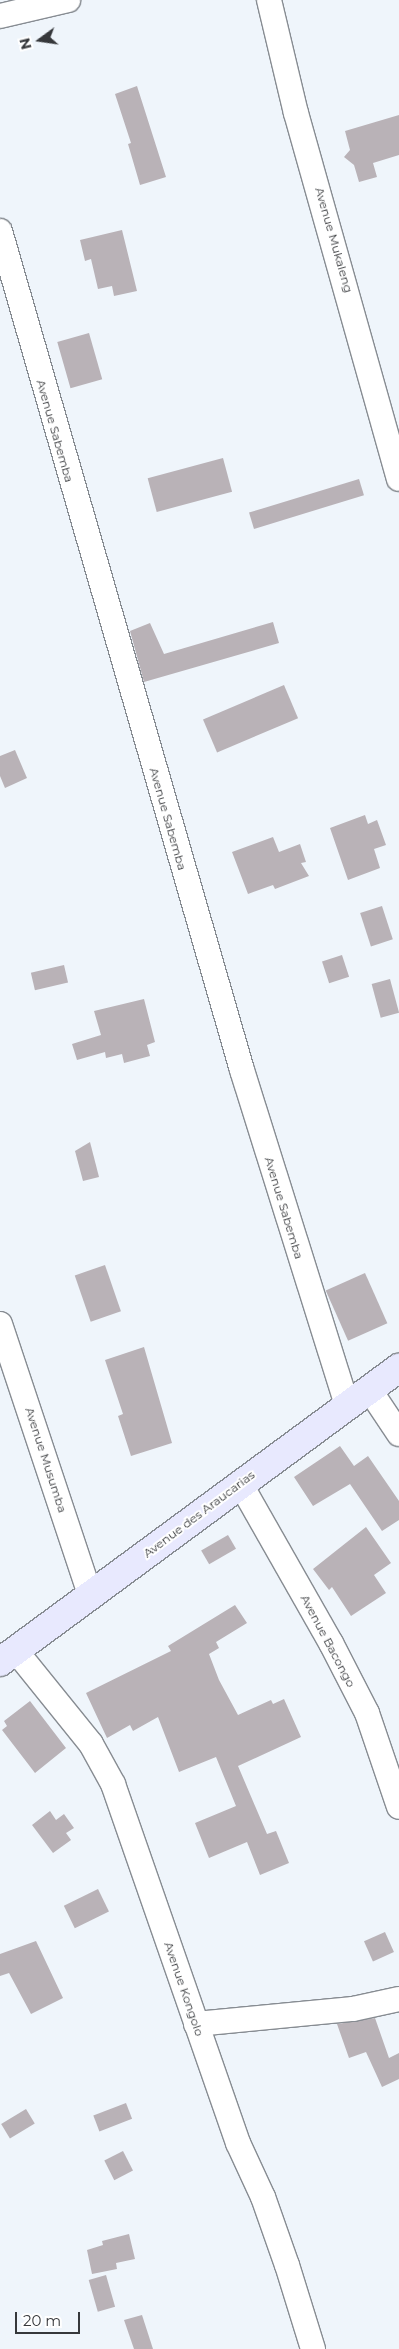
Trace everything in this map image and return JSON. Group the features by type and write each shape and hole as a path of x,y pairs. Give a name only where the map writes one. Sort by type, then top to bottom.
{"street":[{"path":"0,16 68,0"},
{"name":"Avenue Mukaleng","path":"268,0 296,113 399,479"},
{"name":"Avenue Sabemba","path":"0,231 236,1051 347,1405"},
{"name":"Avenue Musumba","path":"0,1324 91,1597"},
{"name":"Avenue des Araucarias","path":"8,1656 91,1597 240,1483 399,1368"},
{"path":"369,1389 399,1434"},
{"name":"Avenue Bacongo","path":"240,1483 331,1643 367,1713 399,1807"},
{"name":"Avenue Kongolo","path":"8,1656 91,1744 113,1784 238,2143 263,2197 287,2265 313,2349"},
{"path":"196,2024 353,2009 399,1999"}],"building":[{"path":"137,86 166,177 140,185 128,144 131,143 115,94"},
{"path":"399,115 399,155 373,163 377,177 359,182 354,165 344,157 350,150 345,131"},
{"path":"122,230 137,291 114,296 112,286 98,289 91,259 85,261 80,240"},
{"path":"89,333 102,379 71,388 57,342"},
{"path":"223,458 232,492 157,512 148,478"},
{"path":"359,479 364,495 254,529 249,513"},
{"path":"273,622 279,643 144,682 130,631 150,623 164,654"},
{"path":"284,685 298,718 217,753 203,719"},
{"path":"15,750 27,778 5,788 0,776 0,756"},
{"path":"365,815 368,824 377,820 386,845 374,849 380,868 348,880 330,828"},
{"path":"273,837 279,852 300,844 306,862 301,863 309,876 275,889 273,885 248,894 232,852"},
{"path":"382,906 393,939 371,946 360,913"},
{"path":"342,955 349,977 329,983 322,961"},
{"path":"64,965 68,983 35,990 31,973"},
{"path":"390,979 399,1013 381,1018 372,984"},
{"path":"144,999 155,1042 147,1045 150,1056 124,1063 122,1054 106,1058 105,1052 77,1060 72,1044 101,1035 94,1011"},
{"path":"90,1142 99,1177 83,1181 75,1151"},
{"path":"105,1265 121,1311 91,1322 75,1275"},
{"path":"365,1273 387,1323 348,1341 326,1290"},
{"path":"144,1347 172,1443 131,1456 118,1416 123,1414 105,1360"},
{"path":"340,1446 354,1466 368,1456 399,1501 399,1520 382,1531 350,1484 313,1506 294,1477"},
{"path":"366,1527 391,1563 374,1575 386,1593 351,1616 332,1587 329,1590 313,1569"},
{"path":"228,1535 236,1549 209,1564 201,1550"},
{"path":"235,1605 247,1623 216,1642 219,1648 209,1654 219,1680 238,1715 271,1700 273,1704 284,1699 301,1737 238,1766 267,1834 276,1831 289,1863 260,1875 247,1842 209,1858 195,1823 236,1806 216,1757 179,1772 158,1717 133,1731 130,1725 107,1738 86,1693 171,1651 168,1646"},
{"path":"30,1701 66,1748 35,1773 2,1730 7,1726 4,1721"},
{"path":"50,1811 56,1820 64,1814 74,1828 66,1833 71,1840 53,1853 32,1825"},
{"path":"98,1889 109,1911 75,1928 64,1906"},
{"path":"385,1932 394,1952 373,1961 364,1941"},
{"path":"36,1941 63,1998 31,2014 9,1973 0,1976 0,1954"},
{"path":"375,2018 389,2058 399,2053 399,2079 382,2087 366,2052 349,2058 337,2024"},
{"path":"126,2103 132,2119 99,2131 93,2116"},
{"path":"26,2109 35,2124 10,2139 1,2124"},
{"path":"123,2151 133,2171 114,2180 104,2161"},
{"path":"129,2234 135,2259 116,2263 117,2269 92,2274 87,2250 103,2245 102,2241"},
{"path":"106,2275 115,2307 98,2312 89,2280"},
{"path":"142,2315 153,2349 134,2349 124,2320"}]}
